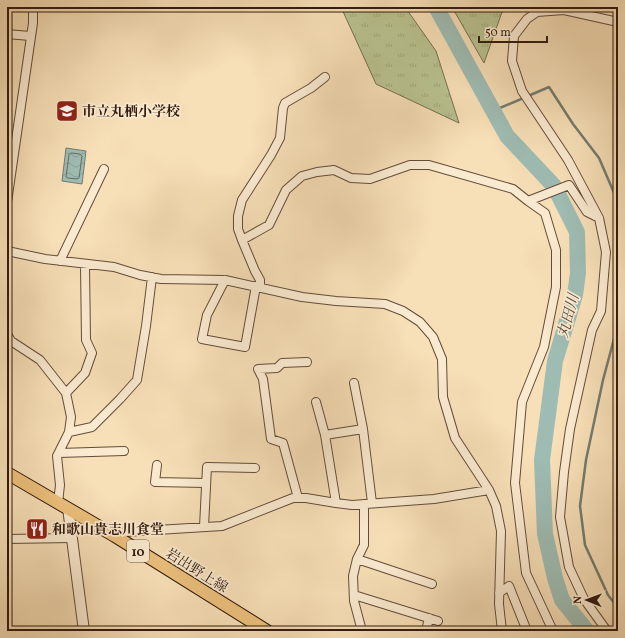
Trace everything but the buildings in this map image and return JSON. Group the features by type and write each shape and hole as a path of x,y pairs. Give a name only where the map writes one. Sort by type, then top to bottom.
{"main road":[{"name":"岩出野上線","path":"7,473 115,536 254,628 267,631"}],"street":[{"path":"7,202 33,7"},
{"path":"606,631 584,599 569,567 560,517 570,429 592,330 601,311 606,252 599,218 568,160 522,91 512,61 514,36 527,19 538,12 564,10 618,22"},
{"path":"7,34 30,36"},
{"path":"224,280 207,315 202,339 245,347 260,280 250,261 238,229 238,216 242,200 271,155 280,138 285,102 311,88 325,77"},
{"path":"242,240 269,226 286,190 302,176 334,170 351,178 370,179 410,165 429,165 513,189 532,199 545,213 556,250 556,287 544,347 522,402 515,483 526,573 553,631"},
{"path":"60,261 104,170"},
{"path":"532,199 569,185 587,212 599,218"},
{"path":"7,251 85,265 114,267 162,279 224,280 258,286 302,297 385,304 403,311 420,322 433,337 442,359 443,397 455,438 489,490 496,506 501,531 499,604 502,631"},
{"path":"66,393 85,373 92,353 86,340 85,265"},
{"path":"69,432 92,427 137,380 152,277"},
{"path":"7,334 11,341 40,360 66,393 72,417 69,432 57,456 63,506 72,538 84,631"},
{"path":"298,498 283,443 271,439 263,379 258,369 277,368 282,363 307,362"},
{"path":"354,383 363,429 368,504 364,544 357,560 353,576 354,601 362,631"},
{"path":"316,402 325,435 336,503"},
{"path":"325,435 363,429"},
{"path":"59,453 124,451"},
{"path":"157,465 155,482 206,483"},
{"path":"204,528 207,468 255,468"},
{"path":"115,536 125,532 222,526 293,498 306,498 336,503 368,504 434,499 489,490"},
{"path":"7,539 72,538"},
{"path":"357,560 432,584"},
{"path":"499,593 509,586 527,631"},
{"path":"354,595 438,621"},
{"path":"426,631 428,618"}],"green space":[{"path":"341,7 405,7 436,51 459,123 376,84"},
{"path":"452,7 519,7 502,12 484,63"}],"water":[{"path":"66,148 86,151 82,184 62,181"}],"waterway":[{"name":"丸田川","path":"436,7 507,136 554,186 577,232 578,273 575,295 555,361 542,460 545,534 555,578 562,600 587,631"},
{"path":"493,111 549,87 573,124 599,158 618,202"},
{"path":"618,324 603,380 586,460 580,506 585,545 608,595 618,608"}],"place":[{"name":"市立丸栖小学校","path":"67,111"},
{"name":"和歌山貴志川食堂","path":"37,529"}]}
